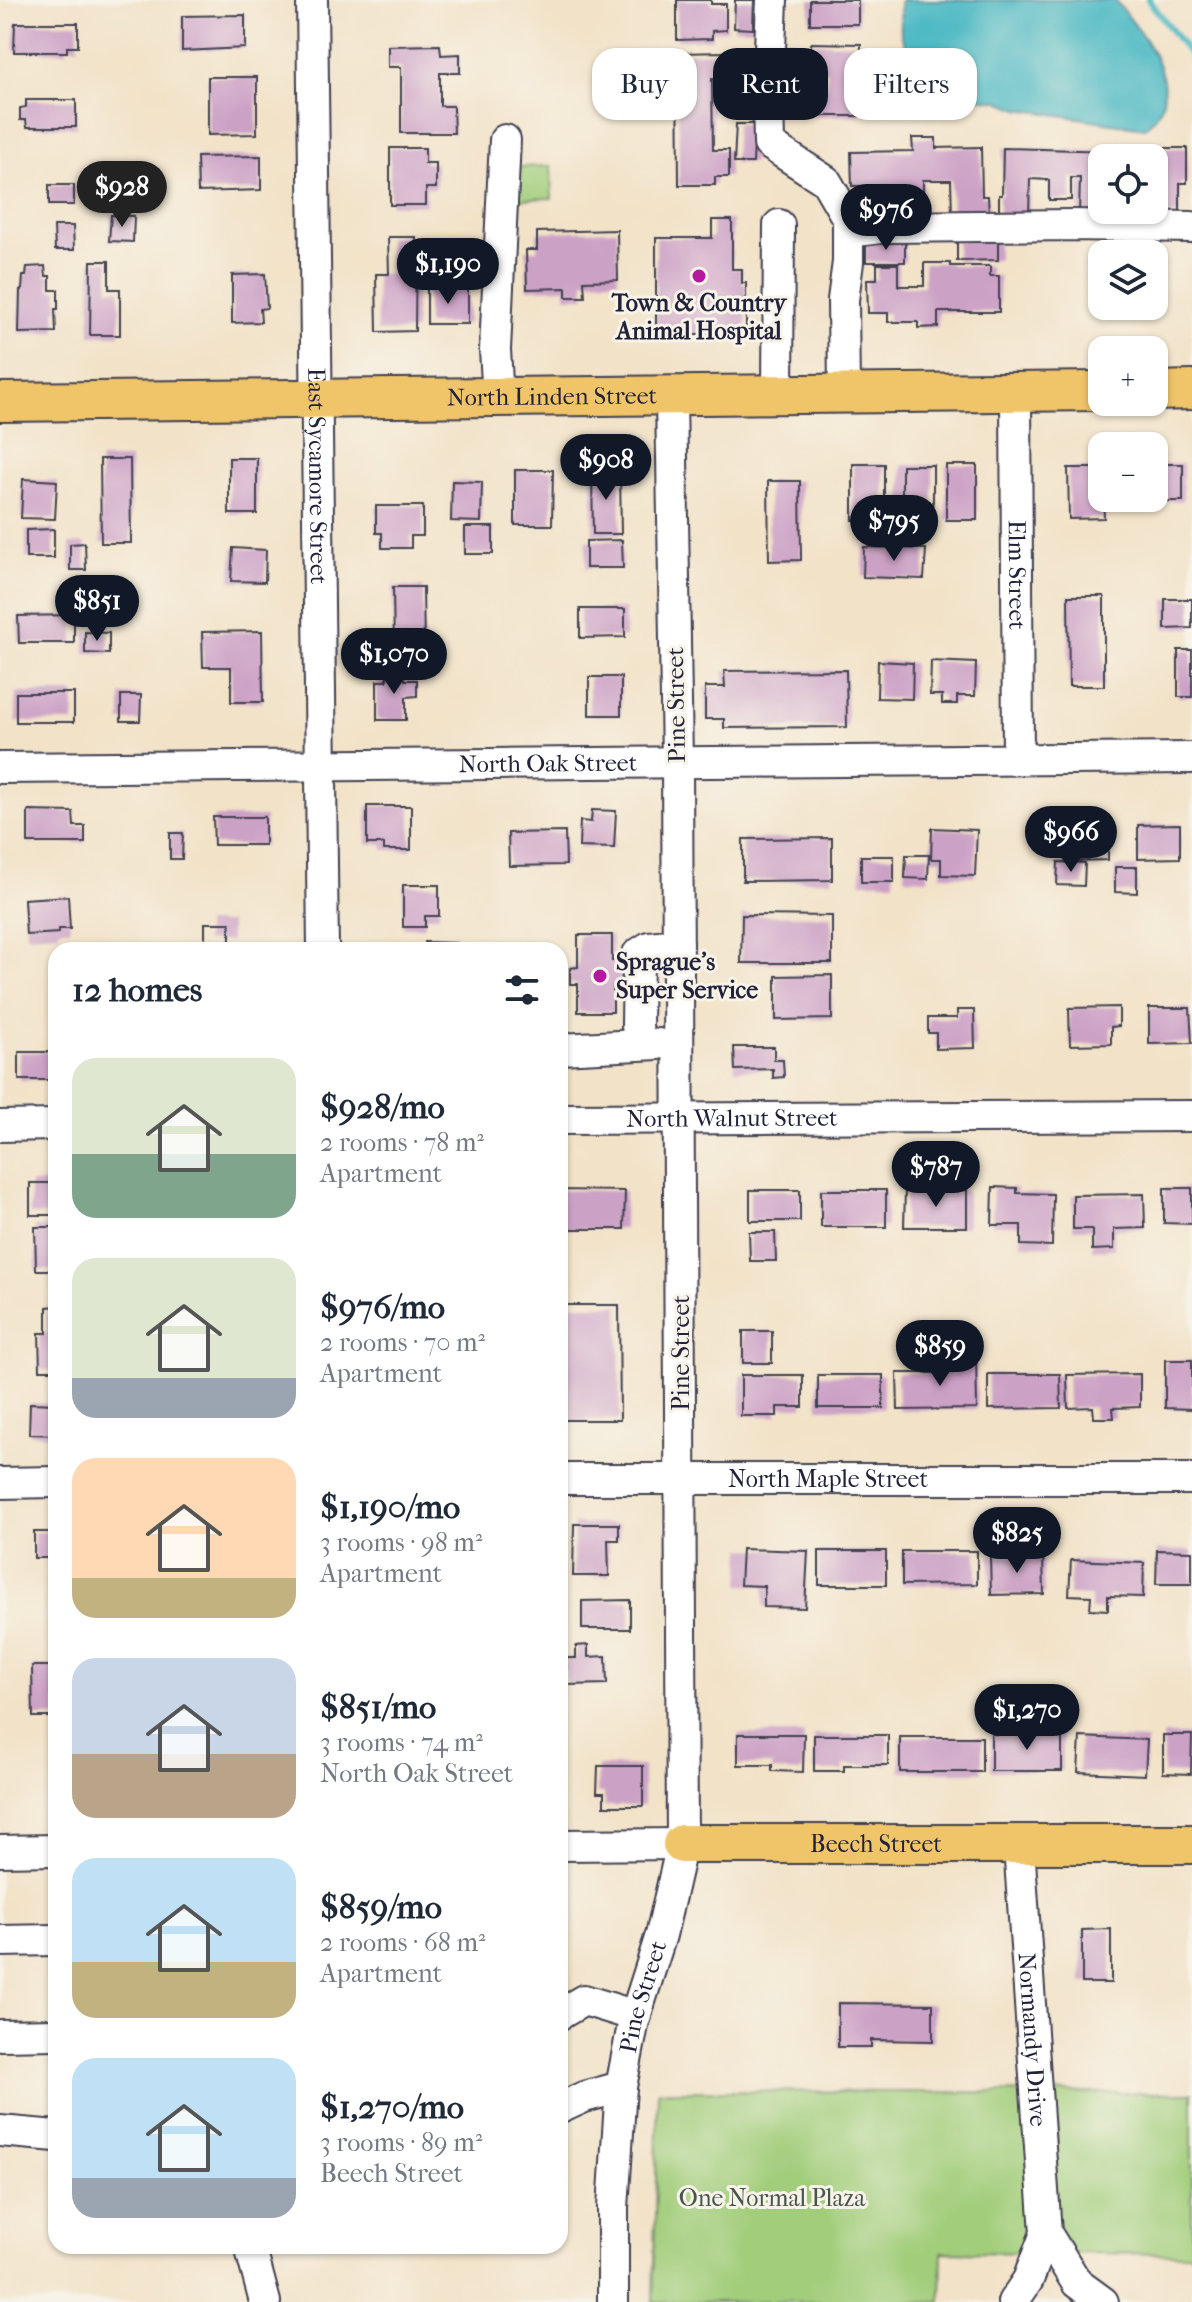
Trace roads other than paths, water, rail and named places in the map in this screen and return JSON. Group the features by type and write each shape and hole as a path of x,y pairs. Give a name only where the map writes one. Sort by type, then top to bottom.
{"main road":[{"path":"1168,391 1192,390"},
{"name":"North Linden Street","path":"0,402 1088,391"},
{"name":"Beech Street","path":"682,1844 1192,1844"}],"street":[{"name":"East Sycamore Street","path":"312,0 323,942"},
{"path":"772,0 769,144 826,181 848,219 848,262 843,300 844,394"},
{"path":"498,398 495,350 505,140"},
{"path":"778,395 779,225"},
{"path":"848,232 888,227 1192,227"},
{"name":"Elm Street","path":"1016,391 1018,759"},
{"name":"Pine Street","path":"613,2302 613,2208 621,2087 636,2016 661,1935 682,1844 680,1118 671,397"},
{"name":"North Oak Street","path":"0,768 1192,758"},
{"path":"640,1044 637,1026 638,954 649,947 678,944"},
{"path":"568,1048 679,1045"},
{"name":"North Walnut Street","path":"568,1119 1192,1116"},
{"path":"0,1126 48,1125"},
{"name":"North Maple Street","path":"568,1479 1192,1479"},
{"path":"0,1483 48,1482"},
{"name":"Beech Street","path":"568,1845 682,1844"},
{"name":"Normandy Drive","path":"1019,1846 1046,2233"},
{"path":"0,1851 48,1850"},
{"path":"0,1941 48,1940"},
{"path":"568,2009 584,2000 636,2016"},
{"path":"0,2035 48,2034"},
{"path":"568,2104 621,2087"},
{"path":"0,2131 48,2135"},
{"path":"1013,2302 1028,2280 1046,2233"},
{"path":"1046,2233 1077,2283 1103,2302"},
{"path":"252,2254 265,2302"}],"water":[{"path":"900,0 1115,0 1138,29 1158,63 1164,97 1158,114 1144,128 1019,109 999,101 977,98 977,48 905,48"}],"waterway":[{"path":"1149,0 1192,57"}],"place":[{"name":"Town & Country Animal Hospital","path":"699,276"},
{"name":"Sprague's Super Service","path":"600,976"}],"park label":[{"name":"One Normal Plaza","path":"772,2198"}]}
